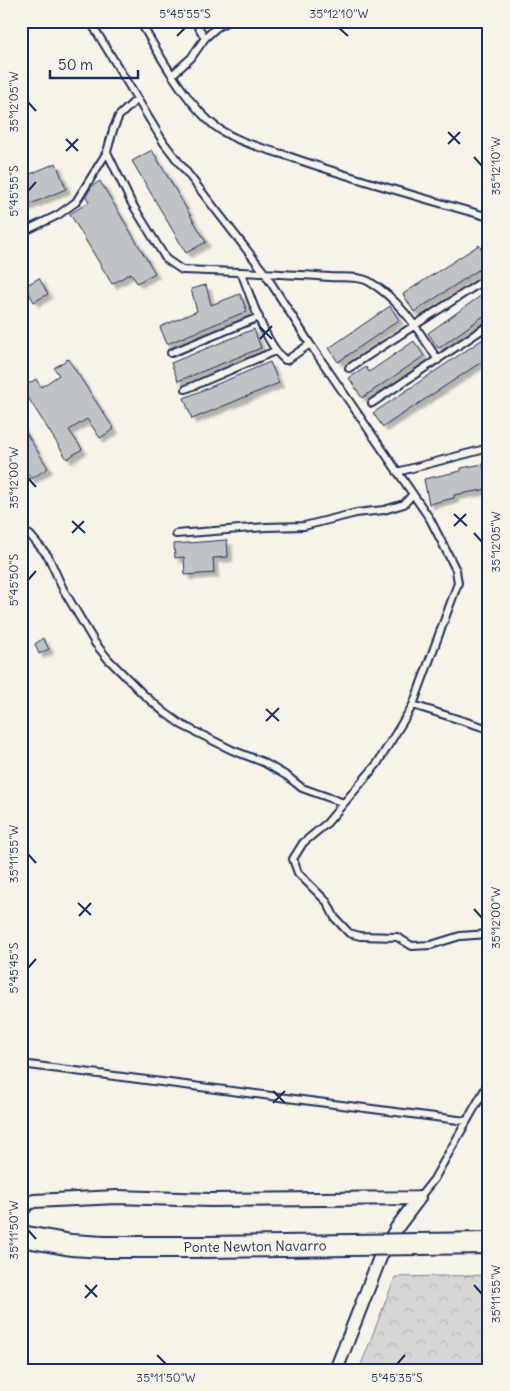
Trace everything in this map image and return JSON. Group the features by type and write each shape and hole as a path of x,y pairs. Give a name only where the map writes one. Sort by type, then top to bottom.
{"main road":[{"name":"Ponte Newton Navarro","path":"21,1236 72,1245 104,1247 206,1248 489,1243"},
{"name":"Ponte Newton Navarro","path":"21,1247 65,1255 137,1258 489,1251"}],"street":[{"path":"21,1212 27,1204 34,1201 117,1197 210,1200 420,1198"},
{"path":"336,1370 381,1255 398,1226 420,1198"}],"lane":[{"path":"90,21 164,143 264,272 310,344 430,519 456,570 458,583 412,705 377,764 327,823 304,844 293,859 298,873 327,902 335,918 349,933 360,936 397,937 412,946 431,946 460,936 489,934"},
{"path":"140,21 172,75 209,122 228,135 341,175 489,217"},
{"path":"195,21 205,38"},
{"path":"172,75 192,58 205,38 216,28 228,21"},
{"path":"21,230 30,229 67,210 76,202 107,152 119,116 137,99"},
{"path":"107,152 131,202 166,259 182,270 264,272 366,280 382,290 394,301 414,325 438,360"},
{"path":"241,272 275,351 287,360 310,344"},
{"path":"349,368 489,277"},
{"path":"170,353 259,317"},
{"path":"372,403 489,325"},
{"path":"186,389 275,351"},
{"path":"397,472 489,448"},
{"path":"176,534 304,526 356,513 384,510 404,504 413,494"},
{"path":"21,530 30,535 48,556 63,589 95,643 143,694 164,712 182,725 232,750 262,762 287,776 302,788 344,803"},
{"path":"412,705 489,729"},
{"path":"21,1064 466,1121"},
{"path":"420,1198 434,1179 489,1082"}],"green space":[{"path":"21,94 25,94 25,129 21,129"},
{"path":"489,1275 489,1370 359,1370 395,1277"}],"building":[{"path":"152,150 206,242 186,253 132,161"},
{"path":"56,163 66,189 21,208 21,178"},
{"path":"100,181 155,273 137,283 131,273 112,284 70,214 89,202 86,196 92,186"},
{"path":"479,245 489,263 414,312 403,294"},
{"path":"39,278 48,294 34,302 25,286"},
{"path":"206,285 211,305 240,294 247,311 167,344 160,327 197,311 191,289"},
{"path":"489,290 489,312 439,348 437,347 428,333"},
{"path":"390,306 399,320 338,362 329,348"},
{"path":"254,329 261,348 178,381 171,363"},
{"path":"489,335 489,357 383,427 373,413"},
{"path":"414,341 424,356 362,398 349,378 366,367 369,372"},
{"path":"68,359 114,429 100,438 87,419 69,430 82,449 67,459 22,388 36,379 41,387 59,375 54,368"},
{"path":"270,362 279,383 192,419 184,398"},
{"path":"21,425 48,468 31,479 21,464"},
{"path":"483,464 488,489 454,495 454,498 429,504 424,479 461,471 461,468"},
{"path":"227,540 228,557 213,558 214,573 185,575 184,557 175,558 174,544"},
{"path":"43,638 49,649 39,654 35,644"}]}
